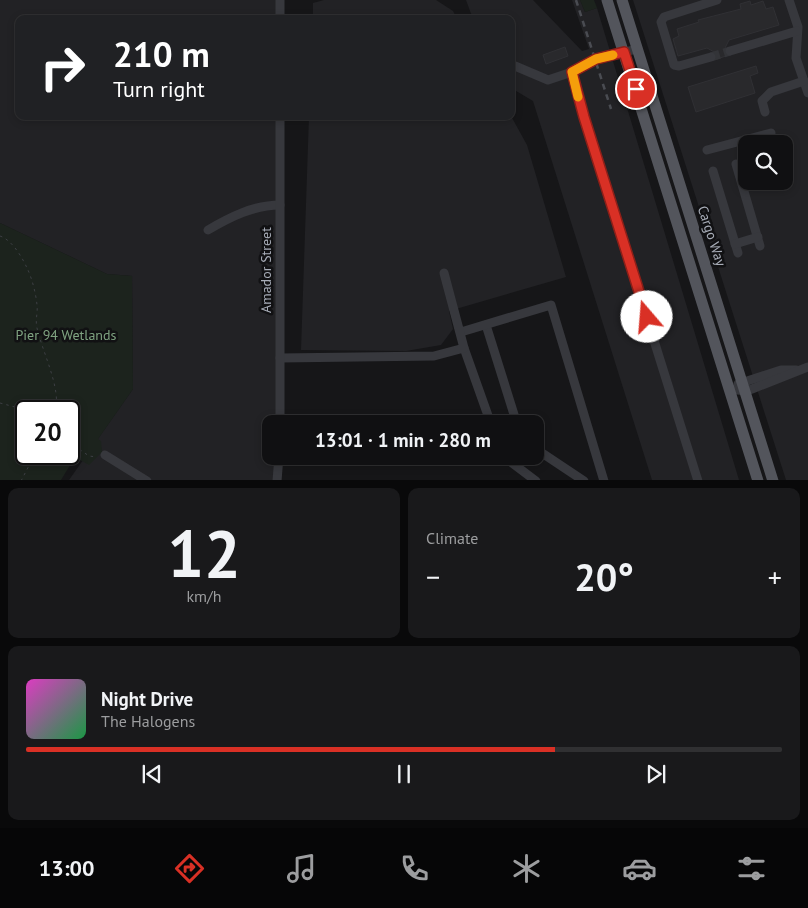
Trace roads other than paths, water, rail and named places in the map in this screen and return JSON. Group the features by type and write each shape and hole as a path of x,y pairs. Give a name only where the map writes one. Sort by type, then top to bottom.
{"main road":[{"name":"Cargo Way","path":"607,0 758,480"},
{"name":"Cargo Way","path":"622,0 773,480"}],"street":[{"path":"280,0 280,15"},
{"path":"712,57 674,66 661,22 664,17 716,0"},
{"path":"789,0 797,31 796,58 808,93"},
{"path":"730,51 797,31"},
{"path":"515,66 548,80 572,72 596,59 637,49"},
{"path":"572,72 586,127 698,480"},
{"path":"764,112 762,101 771,92 804,81"},
{"name":"Amador Street","path":"280,120 280,415"},
{"path":"706,150 771,133"},
{"path":"713,171 736,248 759,241 736,164"},
{"path":"208,230 229,218 266,205 280,205"},
{"path":"444,273 464,348 487,415"},
{"path":"461,332 551,305 604,480"},
{"path":"486,325 514,415"},
{"path":"280,358 434,356 464,348"},
{"path":"730,390 784,378 796,370 808,367"},
{"path":"544,454 584,480"},
{"path":"105,455 147,480"},
{"path":"277,480 279,465"},
{"path":"515,465 536,480"}],"tunnel":[{"path":"711,57 730,51"}],"railway":[{"path":"576,0 611,109"}],"park label":[{"name":"Pier 94 Wetlands","path":"66,335"}]}
